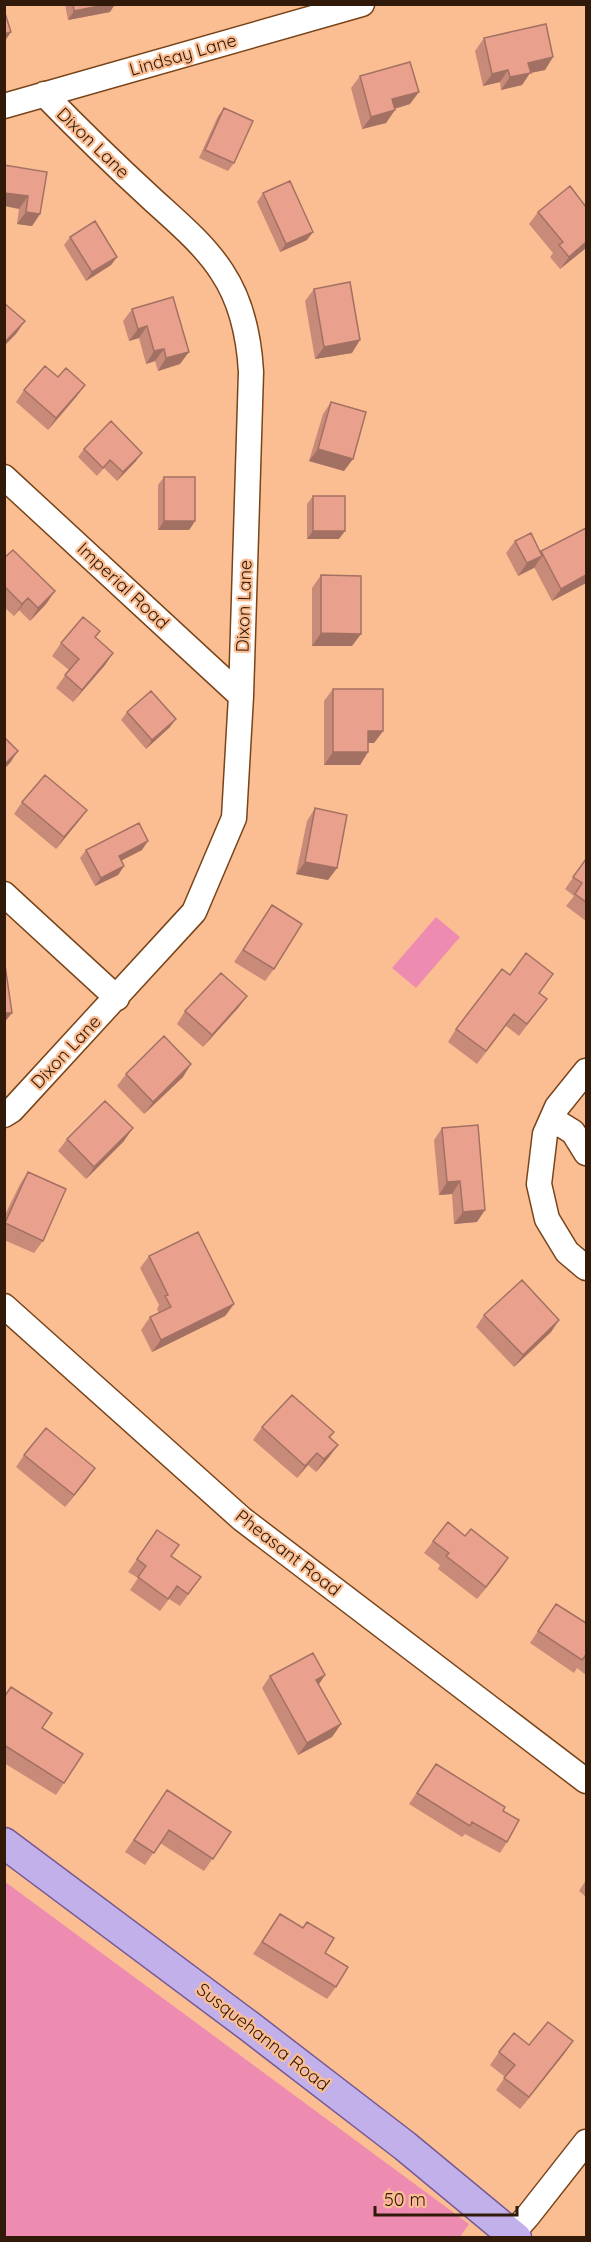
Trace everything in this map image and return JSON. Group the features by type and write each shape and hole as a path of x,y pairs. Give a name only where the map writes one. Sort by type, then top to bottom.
{"main road":[{"name":"Susquehanna Road","path":"4,1843 232,2013 405,2146 512,2236"}],"street":[{"name":"Lindsay Lane","path":"4,106 362,4"},
{"name":"Dixon Lane","path":"4,1115 12,1110 117,998 194,912 234,818 241,696 251,372 249,345 240,306 222,271 200,245 96,147 44,94"},
{"name":"Imperial Road","path":"4,477 241,696"},
{"path":"4,894 117,998"},
{"path":"586,1071 557,1107 545,1134 539,1184 547,1219 567,1252 586,1268"},
{"path":"552,1119 573,1132 586,1153"},
{"name":"Pheasant Road","path":"4,1306 242,1519 586,1781"},
{"path":"512,2236 586,2142"}],"shaded area":[{"path":"436,917 460,937 416,988 392,968"},
{"path":"4,1881 469,2224 460,2237 5,2237"}],"building":[{"path":"73,4 109,4 74,11"},
{"path":"4,10 11,32 4,34"},
{"path":"546,24 553,57 528,63 531,73 510,77 508,70 492,74 484,38"},
{"path":"410,62 419,92 392,99 395,110 371,117 360,76"},
{"path":"224,108 253,121 234,163 205,150"},
{"path":"4,165 47,172 40,214 26,212 28,196 4,193"},
{"path":"290,181 313,232 286,244 263,193"},
{"path":"570,186 586,207 586,242 569,257 559,245 563,242 538,212"},
{"path":"95,221 117,257 92,272 70,237"},
{"path":"350,282 360,340 324,347 314,289"},
{"path":"173,297 189,352 166,358 164,349 154,351 147,326 138,329 132,309"},
{"path":"4,303 25,321 4,343"},
{"path":"45,366 58,377 66,368 85,385 56,418 24,390"},
{"path":"331,402 366,412 353,459 318,449"},
{"path":"111,421 142,453 123,472 110,460 103,468 84,449"},
{"path":"164,477 195,477 195,521 164,521"},
{"path":"313,496 345,496 345,531 313,531"},
{"path":"586,528 586,575 561,589 541,551"},
{"path":"531,533 542,556 527,563 515,541"},
{"path":"13,550 55,591 38,608 28,598 22,604 4,586 4,558"},
{"path":"321,575 361,576 361,634 321,633"},
{"path":"83,617 100,631 95,637 113,653 82,690 65,675 79,659 61,643"},
{"path":"333,689 383,689 383,731 368,731 368,752 333,752"},
{"path":"151,691 176,719 152,740 127,712"},
{"path":"4,737 18,751 4,765"},
{"path":"45,775 87,810 64,837 22,802"},
{"path":"315,808 347,815 337,868 305,862"},
{"path":"139,823 148,841 119,856 124,866 101,878 86,850"},
{"path":"586,859 586,902 575,894 582,883 573,877"},
{"path":"272,905 302,924 274,969 243,950"},
{"path":"526,953 553,974 539,993 547,999 527,1024 514,1014 486,1051 456,1029 502,969 510,975"},
{"path":"4,958 12,1013 4,1013"},
{"path":"221,973 247,996 212,1035 185,1011"},
{"path":"164,1036 191,1064 153,1102 126,1074"},
{"path":"105,1101 133,1128 94,1167 67,1139"},
{"path":"478,1125 485,1210 463,1212 460,1181 447,1182 442,1128"},
{"path":"28,1172 66,1189 43,1241 5,1223"},
{"path":"198,1232 234,1304 161,1340 150,1317 171,1307 165,1296 168,1295 149,1256"},
{"path":"522,1280 559,1320 523,1355 484,1315"},
{"path":"292,1395 334,1432 329,1437 338,1445 324,1459 317,1453 305,1466 262,1427"},
{"path":"46,1428 95,1468 74,1495 24,1455"},
{"path":"448,1522 465,1536 471,1529 508,1558 486,1587 446,1556 449,1553 433,1541"},
{"path":"157,1530 179,1545 171,1556 201,1577 188,1594 177,1586 168,1599 138,1577 146,1566 137,1559"},
{"path":"556,1604 586,1623 586,1657 582,1660 538,1631"},
{"path":"313,1653 325,1675 316,1680 341,1724 307,1743 270,1676"},
{"path":"11,1687 52,1713 42,1728 83,1754 64,1783 4,1745 4,1697"},
{"path":"436,1764 505,1807 503,1811 519,1820 507,1842 472,1822 470,1826 417,1793"},
{"path":"167,1790 231,1832 213,1859 169,1830 154,1853 134,1840"},
{"path":"280,1914 303,1928 307,1922 334,1938 325,1953 348,1967 336,1987 262,1942"},
{"path":"548,2022 573,2041 529,2097 504,2078 515,2065 499,2052 514,2033 529,2045"}]}
